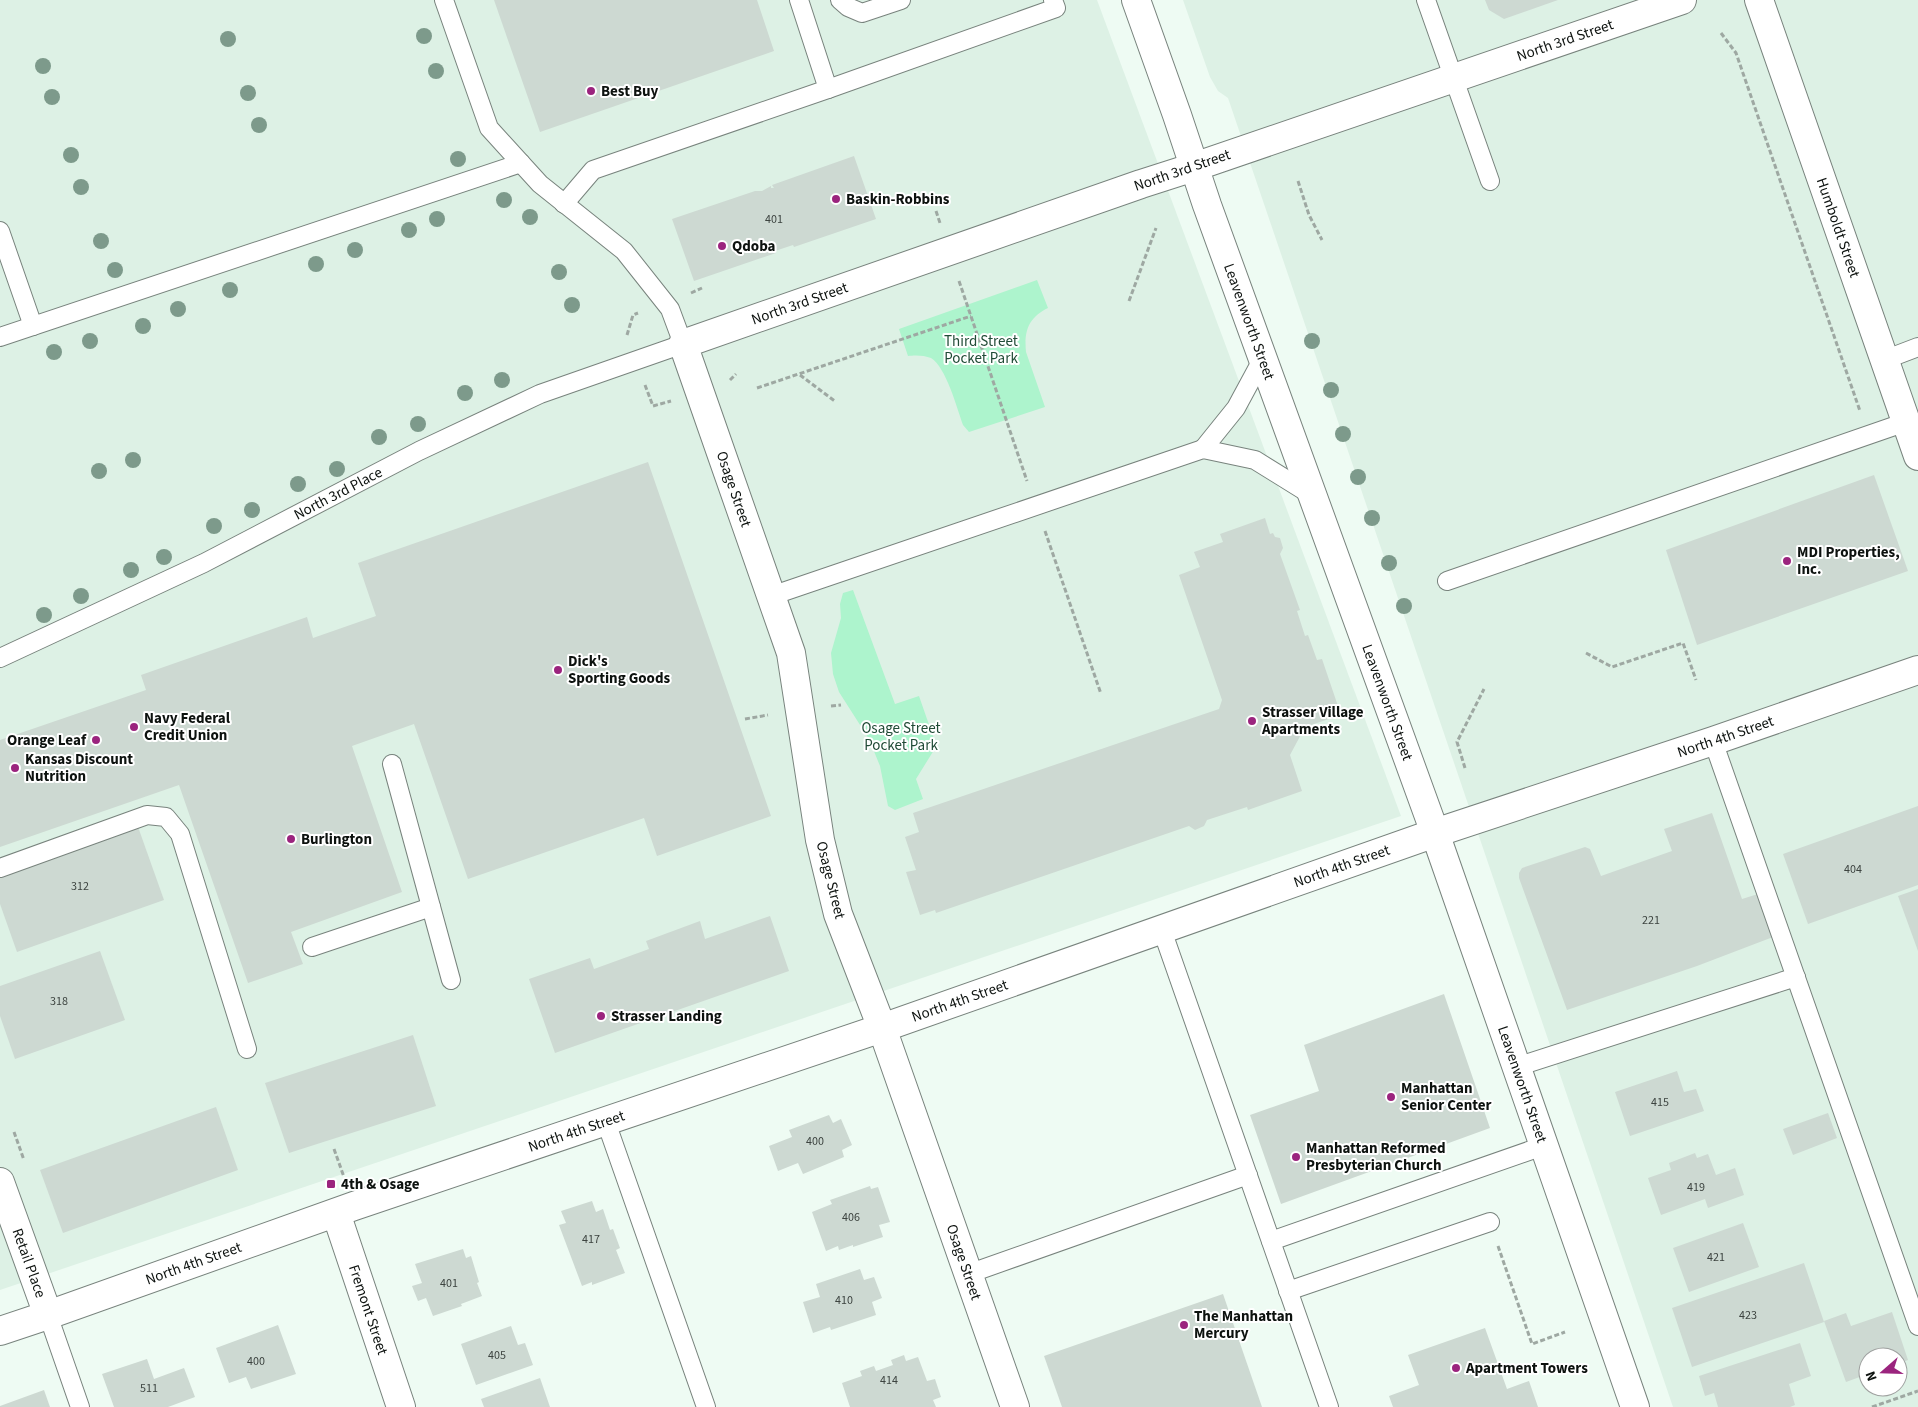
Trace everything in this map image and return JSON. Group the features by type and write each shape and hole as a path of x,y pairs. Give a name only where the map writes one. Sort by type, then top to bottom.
{"street":[{"name":"Leavenworth Street","path":"1136,0 1194,167 1435,833 1635,1407"},
{"name":"North 3rd Street","path":"683,344 1682,0"},
{"name":"Humboldt Street","path":"1759,0 1918,456"},
{"name":"Osage Street","path":"683,344 791,653 820,840 838,914 882,1028 1014,1407"},
{"name":"North 4th Street","path":"0,1331 48,1316 336,1213 882,1028 1435,833 1713,741 1918,670"},
{"name":"Retail Place","path":"0,1182 48,1316"},
{"name":"Fremont Street","path":"336,1213 401,1407"}],"lane":[{"path":"444,0 489,128 540,184 624,251 670,309 683,344"},
{"path":"799,0 828,89"},
{"path":"840,0 848,7 862,13 901,0"},
{"path":"564,204 593,170 1056,8 1053,0"},
{"path":"1426,0 1490,181"},
{"path":"0,337 520,163"},
{"path":"0,231 33,326"},
{"name":"North 3rd Place","path":"0,658 204,563 419,451 540,394 683,344"},
{"path":"1884,360 1918,348"},
{"path":"1203,449 1236,408 1263,358"},
{"path":"1447,581 1906,422"},
{"path":"771,596 1203,449 1254,460 1313,496"},
{"path":"1713,741 1918,1326"},
{"path":"392,764 451,980"},
{"path":"0,868 147,815 166,817 180,834 248,1049"},
{"path":"312,947 431,906"},
{"path":"1162,930 1329,1407"},
{"path":"1516,1067 1796,978"},
{"path":"606,1122 706,1407"},
{"path":"1271,1241 1544,1146"},
{"path":"968,1274 1248,1175"},
{"path":"1288,1291 1490,1222"},
{"path":"48,1316 80,1407"}],"path":[{"path":"1721,33 1739,59 1868,435"},
{"path":"1298,181 1309,214 1322,240"},
{"path":"1129,300 1156,228"},
{"path":"757,388 971,316"},
{"path":"799,374 836,402"},
{"path":"1586,653 1612,667 1683,643 1696,680"},
{"path":"1465,768 1457,742 1484,689"},
{"path":"1490,1222 1532,1344 1565,1332"},
{"path":"1872,1407 1918,1391"}],"shaded area":[{"path":"0,0 1097,0 1401,816 0,1290"},
{"path":"1183,0 1918,0 1918,1407 1673,1407 1228,98 1218,91 1210,77"}],"green space":[{"name":"Third Street Pocket Park","path":"1037,280 1048,308 1036,316 1029,326 1026,338 1026,352 1045,407 969,432 963,425 950,388 941,370 931,358 908,356 899,329"},
{"name":"Osage Street Pocket Park","path":"853,590 895,704 919,696 935,742 934,750 916,779 923,799 895,810 888,806 880,766 869,739 839,692 833,674 831,653 841,618 840,604 843,593"}],"building":[{"name":"Best Buy","path":"494,0 757,0 774,51 540,132"},
{"path":"1485,0 1558,0 1504,19 1489,10"},
{"path":"854,156 876,219 794,247 793,245 775,251 776,253 694,281 672,219 755,191 762,191 771,186 771,188 774,188 772,185"},
{"path":"648,462 771,816 657,856 644,818 468,879 414,724 352,746 402,892 291,932 303,964 248,983 179,785 0,847 0,740 146,690 141,675 307,617 313,638 376,616 358,563"},
{"name":"MDI Properties, Inc.","path":"1874,475 1908,571 1697,645 1666,550"},
{"name":"Strasser Village Apartments","path":"1265,518 1270,534 1273,533 1275,537 1280,538 1283,548 1280,554 1300,610 1297,611 1305,636 1308,635 1317,660 1322,659 1341,715 1305,727 1290,755 1302,791 1248,810 1247,807 1207,820 1204,826 1195,830 1189,826 936,913 935,910 920,915 906,872 916,870 905,837 919,832 913,813 1219,709 1222,700 1179,575 1200,567 1194,552 1223,542 1220,534"},
{"path":"1918,806 1918,885 1808,924 1783,854"},
{"path":"1712,813 1742,899 1758,894 1773,937 1697,966 1567,1010 1519,878 1522,868 1585,847 1590,849 1601,876 1672,851 1664,829"},
{"path":"137,824 164,900 17,952 0,904 0,872"},
{"path":"1918,889 1918,951 1898,896"},
{"name":"Strasser Landing","path":"770,916 789,971 555,1053 529,979 590,958 594,969 649,949 646,941 700,921 705,939"},
{"path":"100,951 125,1020 15,1059 0,1016 0,986"},
{"name":"Manhattan Senior Center","path":"1444,994 1490,1128 1281,1204 1250,1115 1319,1091 1304,1045"},
{"path":"413,1035 436,1106 289,1153 265,1083"},
{"path":"1677,1071 1684,1092 1696,1089 1704,1111 1630,1136 1615,1092"},
{"path":"216,1107 238,1170 63,1233 40,1170"},
{"path":"1828,1113 1837,1138 1793,1155 1783,1129"},
{"path":"829,1115 833,1123 841,1119 852,1145 842,1150 844,1157 803,1174 798,1163 778,1171 769,1146 792,1137 789,1130"},
{"path":"1695,1153 1697,1158 1708,1154 1716,1175 1735,1168 1744,1195 1708,1208 1705,1199 1661,1215 1648,1178 1671,1170 1669,1163"},
{"path":"870,1186 871,1189 878,1187 890,1222 879,1225 883,1237 853,1247 853,1245 839,1250 838,1246 826,1251 812,1212 832,1204 830,1200"},
{"path":"592,1201 596,1212 603,1209 610,1230 613,1229 620,1248 616,1250 625,1273 592,1285 592,1282 582,1286 559,1225 566,1223 561,1211"},
{"path":"1743,1223 1759,1267 1689,1292 1673,1248"},
{"path":"463,1249 466,1258 471,1256 482,1296 461,1304 462,1306 433,1316 426,1298 418,1301 412,1286 422,1283 415,1264"},
{"path":"1804,1263 1824,1322 1692,1367 1672,1308"},
{"path":"860,1269 864,1280 874,1277 882,1298 872,1302 876,1315 831,1330 830,1327 813,1333 803,1302 820,1297 816,1284"},
{"name":"The Manhattan Mercury","path":"1223,1294 1262,1407 1062,1407 1044,1356"},
{"path":"1892,1312 1904,1347 1858,1347 1858,1378 1846,1382 1824,1321 1846,1313 1851,1326"},
{"path":"278,1325 296,1374 251,1389 246,1377 229,1383 216,1348"},
{"path":"511,1326 518,1345 525,1343 533,1365 476,1385 461,1344"},
{"name":"Apartment Towers","path":"1485,1328 1507,1389 1529,1381 1538,1407 1393,1407 1389,1396 1419,1385 1408,1355"},
{"path":"1800,1343 1811,1376 1789,1384 1795,1405 1790,1407 1718,1407 1714,1393 1705,1396 1699,1376"},
{"path":"904,1355 906,1361 918,1357 927,1381 935,1379 941,1397 933,1400 936,1407 850,1407 842,1383 862,1376 860,1371 874,1366 876,1371 893,1365 891,1360"},
{"path":"147,1359 154,1379 184,1368 195,1397 168,1407 114,1407 102,1374"},
{"path":"540,1378 550,1407 484,1407 481,1399"},
{"path":"44,1390 50,1407 0,1407 0,1406"}],"place":[{"name":"Best Buy","path":"591,91"},
{"name":"Baskin-Robbins","path":"836,199"},
{"name":"Qdoba","path":"722,246"},
{"name":"MDI Properties, Inc.","path":"1787,561"},
{"name":"Dick's Sporting Goods","path":"558,670"},
{"name":"Strasser Village Apartments","path":"1252,721"},
{"name":"Navy Federal Credit Union","path":"134,727"},
{"name":"Orange Leaf","path":"96,740"},
{"name":"Kansas Discount Nutrition","path":"15,768"},
{"name":"Burlington","path":"291,839"},
{"name":"Strasser Landing","path":"601,1016"},
{"name":"Manhattan Senior Center","path":"1391,1097"},
{"name":"Manhattan Reformed Presbyterian Church","path":"1296,1157"},
{"name":"4th & Osage","path":"331,1184"},
{"name":"The Manhattan Mercury","path":"1184,1325"},
{"name":"Apartment Towers","path":"1456,1368"}]}
